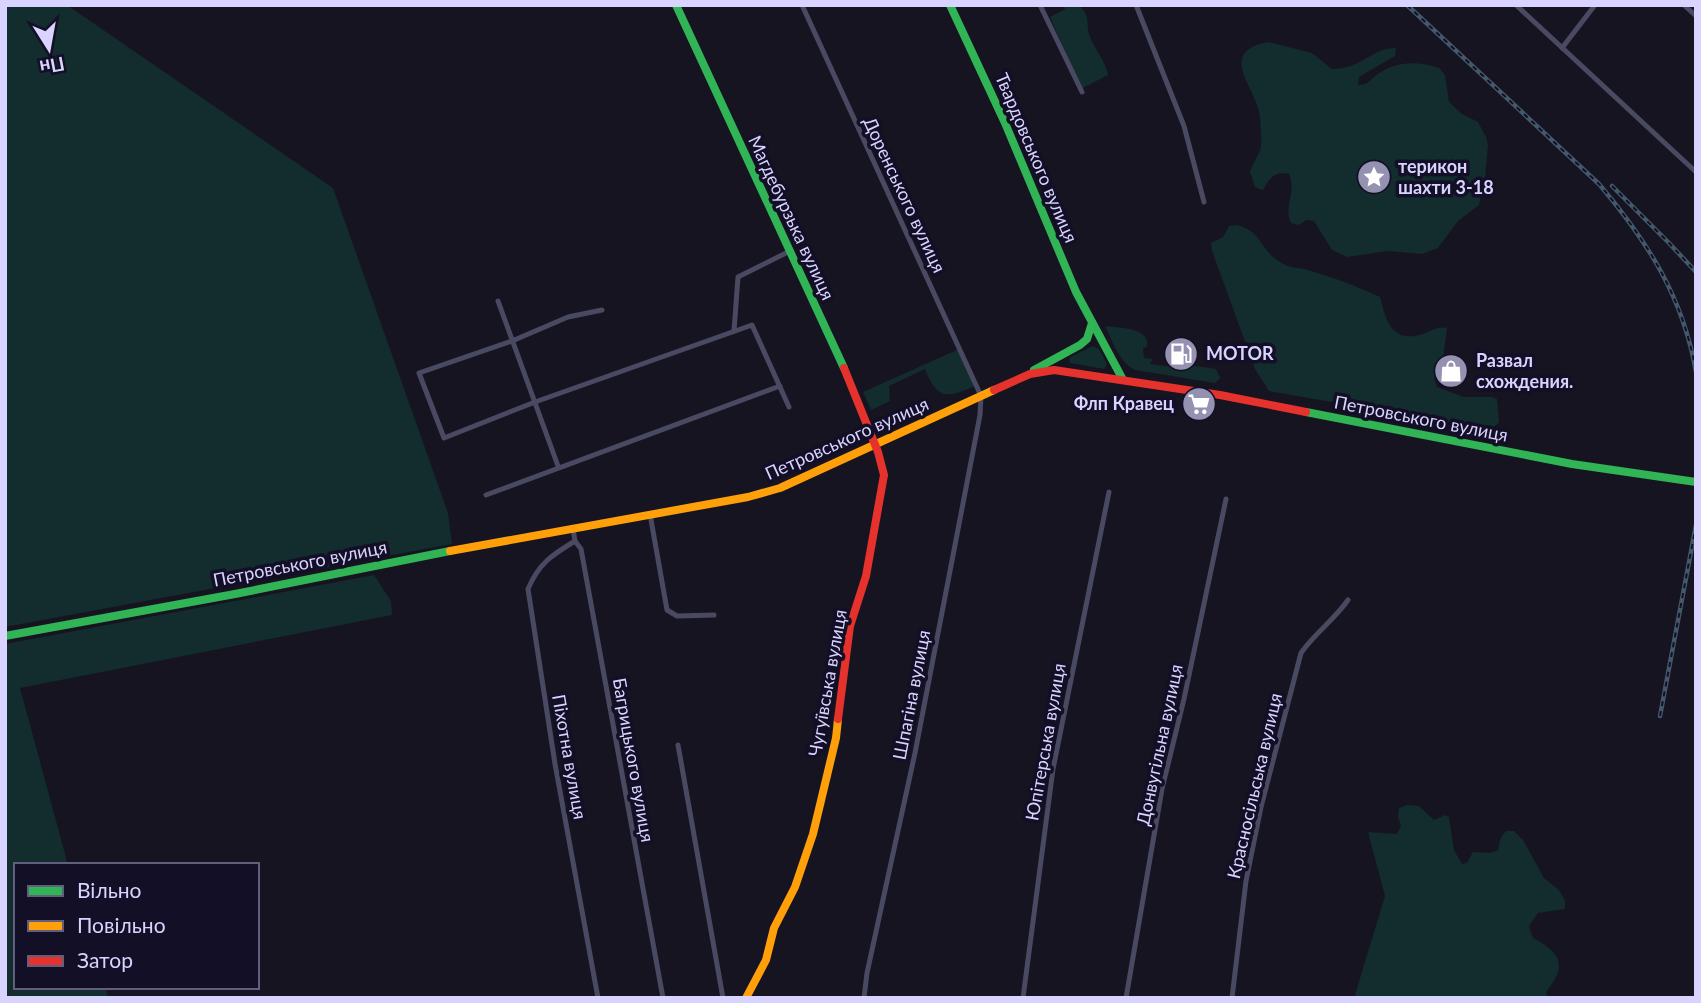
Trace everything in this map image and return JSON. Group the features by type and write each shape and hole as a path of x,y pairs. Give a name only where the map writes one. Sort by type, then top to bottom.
{"main road":[{"name":"Магдебурзька вулиця","path":"676,5 856,393 875,445"},
{"name":"Твардовського вулиця","path":"950,5 1092,323 1122,379"},
{"path":"1005,384 1069,352 1087,339 1092,323"},
{"path":"1067,371 1069,352"},
{"name":"Петровського вулиця","path":"5,636 780,488 1005,384 1042,371 1067,371 1220,395 1572,464 1696,482"},
{"name":"Чугуївська вулиця","path":"746,998 766,960 774,928 795,887 813,834 836,738 850,626 866,576 884,475 875,445"}],"street":[{"name":"Доренського вулиця","path":"802,5 981,396"},
{"path":"1040,5 1082,92"},
{"path":"1136,5 1184,126 1204,202"},
{"path":"1516,5 1696,172"},
{"path":"1562,48 1595,5"},
{"path":"1684,5 1696,16"},
{"path":"734,331 738,277 790,251"},
{"path":"498,302 558,466"},
{"path":"603,310 568,317 512,341 419,373 444,438 535,402 752,325 789,407"},
{"path":"486,495 558,466 780,386"},
{"name":"Шпагіна вулиця","path":"864,998 981,415 981,396"},
{"name":"Юпітерська вулиця","path":"1023,998 1053,769 1109,492"},
{"name":"Донвугільна вулиця","path":"1126,998 1162,789 1226,499"},
{"path":"650,514 667,610 677,616 714,615"},
{"name":"Багрицького вулиця","path":"573,529 575,541 581,549 663,998"},
{"name":"Піхотна вулиця","path":"575,541 551,556 535,572 528,589 555,764 598,998"},
{"name":"Красносільська вулиця","path":"1232,998 1246,881 1261,807 1301,653 1312,636 1339,613 1348,600"},
{"path":"678,746 723,998"}],"green space":[{"path":"5,5 67,5 333,188 448,513 452,544 5,627"},
{"path":"1064,5 1079,5 1083,10 1087,17 1090,37 1108,75 1081,89 1050,17 1065,9"},
{"path":"1269,42 1312,53 1332,69 1351,66 1380,51 1396,48 1395,56 1359,77 1358,85 1367,83 1385,70 1408,63 1439,68 1445,75 1449,102 1462,114 1478,122 1488,145 1479,205 1458,221 1438,248 1422,254 1388,251 1347,257 1332,250 1314,221 1306,220 1299,225 1291,223 1288,211 1292,187 1289,174 1273,176 1263,190 1255,187 1250,171 1261,146 1260,117 1241,63 1244,54 1253,47"},
{"path":"1237,225 1251,231 1271,255 1284,265 1335,279 1380,297 1387,321 1402,335 1420,335 1447,328 1442,367 1434,378 1437,387 1464,397 1497,399 1499,422 1491,430 1269,391 1255,369 1212,251 1211,243 1223,237 1229,226"},
{"path":"1105,326 1133,330 1144,336 1147,347 1143,348 1144,358 1153,359 1150,364 1179,368 1183,364 1216,369 1220,378 1215,383 1135,370 1120,356"},
{"path":"1093,346 1099,349 1107,364 1104,369 1070,363 1072,356"},
{"path":"959,349 975,386 957,393 944,394 934,386 925,369 889,386 890,401 871,410 863,392"},
{"path":"374,575 391,601 392,615 20,688 67,863 14,863 14,989 106,989 108,998 5,998 5,644"},
{"path":"1407,805 1419,806 1434,820 1445,815 1449,817 1454,850 1462,864 1467,863 1473,852 1490,853 1498,850 1501,837 1506,831 1514,831 1523,840 1544,878 1559,890 1565,901 1565,909 1538,913 1529,926 1533,938 1550,949 1558,960 1557,974 1546,992 1548,998 1354,998 1385,896 1368,832 1397,834 1401,826 1399,808"}],"railway":[{"path":"1407,5 1599,184 1617,206 1648,249 1673,295 1696,372"},
{"path":"1612,186 1696,272"},
{"path":"1660,716 1696,525"}],"traffic: fast":[{"path":"676,5 844,368"},
{"path":"950,5 1005,123 1076,292 1122,378"},
{"path":"1034,370 1080,345 1087,339 1092,323"},
{"path":"1306,412 1572,464 1696,482"},
{"path":"5,636 450,551"}],"traffic: slow":[{"path":"450,551 748,497 780,488 994,390"},
{"path":"746,998 766,960 774,928 795,887 813,834 838,719"}],"traffic: jam":[{"path":"838,719 850,626 866,576 884,475 878,452 844,368"},
{"path":"994,390 1030,374 1054,370 1220,395 1306,412"}],"place":[{"name":"терикон шахти 3-18","path":"1374,177"},
{"name":"MOTOR","path":"1181,354"},
{"name":"Развал схождения.","path":"1451,371"},
{"name":"Флп Кравец","path":"1199,404"}]}
